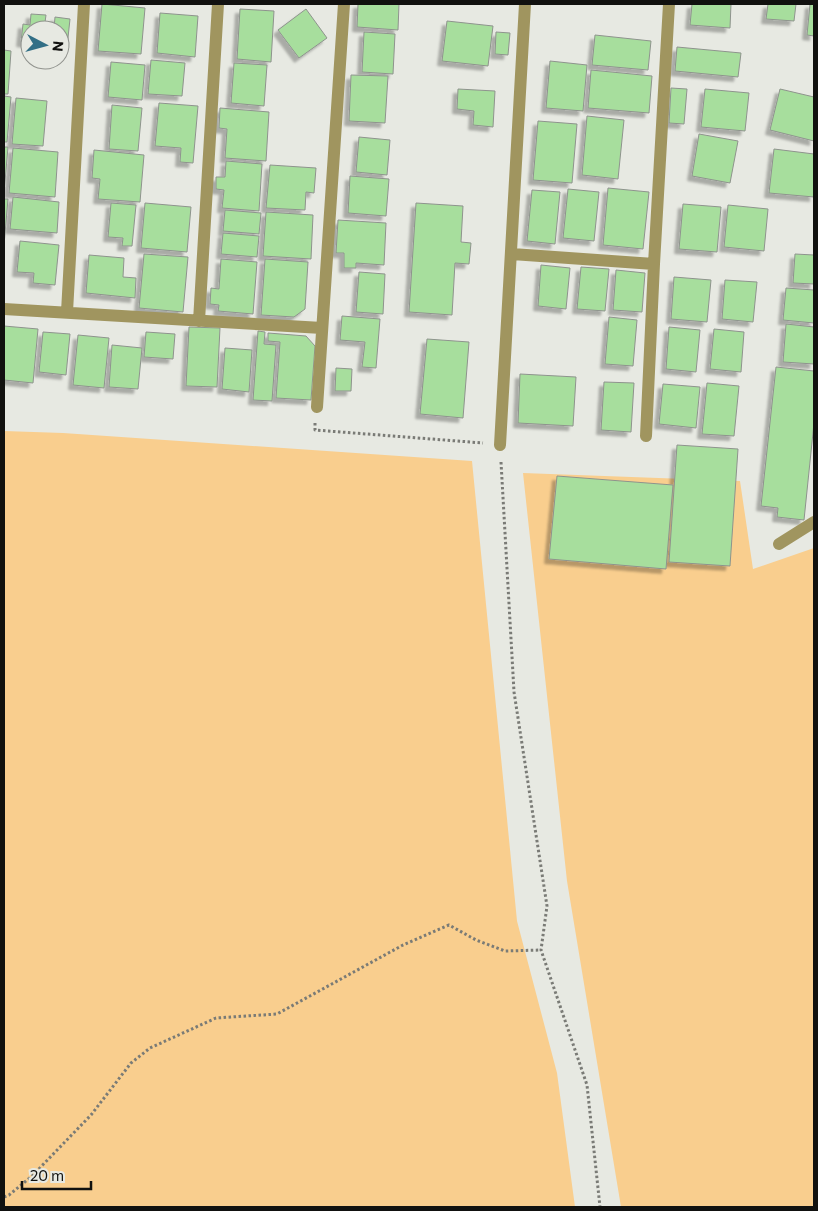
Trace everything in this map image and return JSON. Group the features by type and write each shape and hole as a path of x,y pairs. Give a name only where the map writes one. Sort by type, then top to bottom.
{"street":[{"path":"67,312 84,4"},
{"path":"198,321 218,4"},
{"path":"317,407 344,4"},
{"path":"500,445 525,4"},
{"path":"646,436 668,4"},
{"path":"512,254 654,264"},
{"path":"4,309 322,328"},
{"path":"779,544 814,522"}],"path":[{"path":"317,407 315,430 500,445 508,556 514,692 547,906 541,950 587,1085 600,1207"},
{"path":"4,1197 9,1196 32,1176 91,1115 131,1063 150,1048 216,1018 277,1014 403,944 449,925 476,940 505,951 541,950"}],"shaded area":[{"path":"4,431 63,433 472,461 517,921 557,1073 575,1207 4,1207"},
{"path":"523,473 740,481 753,569 814,548 814,1207 621,1207 567,881"}],"building":[{"path":"102,4 145,8 141,54 98,51"},
{"path":"358,4 399,4 398,30 357,27"},
{"path":"692,4 731,4 730,28 690,25"},
{"path":"768,4 796,4 794,21 766,19"},
{"path":"810,4 814,4 814,36 807,35"},
{"path":"240,9 274,11 271,62 237,59"},
{"path":"306,9 327,38 299,58 278,30"},
{"path":"160,13 198,16 195,57 157,53"},
{"path":"31,14 46,15 45,20 30,20"},
{"path":"55,17 70,19 70,20 55,20"},
{"path":"447,21 493,26 488,66 442,61"},
{"path":"364,32 395,34 393,74 362,72"},
{"path":"496,32 510,33 508,55 495,54"},
{"path":"595,35 651,41 648,70 592,65"},
{"path":"677,47 741,53 738,77 675,71"},
{"path":"4,50 11,51 8,94 4,94"},
{"path":"151,60 185,63 182,96 148,94"},
{"path":"550,61 587,65 583,111 546,108"},
{"path":"111,62 145,65 142,100 108,97"},
{"path":"234,63 267,65 264,106 231,103"},
{"path":"591,70 652,76 649,113 588,108"},
{"path":"351,75 388,76 385,123 349,121"},
{"path":"671,88 687,89 684,124 669,123"},
{"path":"458,89 495,91 493,127 473,125 474,111 457,109"},
{"path":"705,89 749,93 745,131 701,127"},
{"path":"780,89 814,97 814,141 770,130"},
{"path":"4,96 11,97 7,142 4,142"},
{"path":"16,98 47,101 43,146 12,144"},
{"path":"159,103 198,106 193,163 180,162 181,148 155,146"},
{"path":"112,105 142,108 138,151 109,149"},
{"path":"220,108 269,112 266,161 225,158 227,129 219,128"},
{"path":"587,116 624,120 618,179 582,175"},
{"path":"538,121 577,124 572,183 533,180"},
{"path":"699,134 738,141 730,183 692,176"},
{"path":"359,137 390,140 387,175 356,172"},
{"path":"4,147 8,147 4,193"},
{"path":"13,148 58,152 55,197 9,193"},
{"path":"774,149 814,154 814,197 769,193"},
{"path":"94,150 144,155 140,202 98,199 100,179 92,178"},
{"path":"226,161 262,164 259,211 222,208 224,190 216,189 216,177 225,177"},
{"path":"270,165 316,168 314,193 306,192 305,210 266,208"},
{"path":"350,176 389,179 386,216 348,213"},
{"path":"608,188 649,192 643,249 603,245"},
{"path":"568,189 599,192 594,241 563,238"},
{"path":"532,190 560,192 555,244 527,241"},
{"path":"13,197 59,202 57,233 10,229"},
{"path":"4,199 8,199 4,245"},
{"path":"111,203 136,205 132,246 122,246 123,238 108,237"},
{"path":"145,203 191,207 187,252 141,248"},
{"path":"416,203 463,206 461,242 471,243 469,264 455,263 452,315 409,312"},
{"path":"683,204 721,207 717,252 679,249"},
{"path":"728,205 768,209 764,251 724,247"},
{"path":"225,210 261,213 259,234 223,231"},
{"path":"266,212 313,215 311,259 263,256"},
{"path":"338,220 386,223 384,265 356,263 356,268 344,268 344,253 336,253"},
{"path":"223,233 259,236 257,257 221,254"},
{"path":"20,241 59,245 55,285 33,283 34,273 17,272"},
{"path":"144,254 188,257 183,312 139,308"},
{"path":"795,254 814,255 814,284 793,283"},
{"path":"89,255 124,258 123,277 136,278 135,298 86,293"},
{"path":"221,259 257,262 253,314 218,311 219,305 210,304 211,288 219,289"},
{"path":"265,259 308,262 305,309 294,317 261,315"},
{"path":"541,265 570,268 566,309 538,306"},
{"path":"581,267 609,269 605,311 577,309"},
{"path":"616,270 645,273 642,312 613,310"},
{"path":"359,272 385,274 383,314 356,312"},
{"path":"674,277 711,280 707,322 671,319"},
{"path":"725,280 757,282 753,322 722,319"},
{"path":"786,288 814,290 814,323 783,320"},
{"path":"342,316 380,319 376,368 362,367 365,342 340,340"},
{"path":"609,317 637,320 633,366 605,364"},
{"path":"786,324 814,327 814,364 783,362"},
{"path":"4,326 38,329 33,383 4,380"},
{"path":"189,327 220,328 217,387 186,386"},
{"path":"669,327 700,330 696,372 666,369"},
{"path":"714,329 744,332 741,372 710,369"},
{"path":"258,331 265,332 264,344 276,345 272,401 253,400"},
{"path":"43,332 70,334 66,375 39,372"},
{"path":"146,332 175,334 173,359 144,357"},
{"path":"268,333 306,336 315,346 311,400 276,398 280,342 268,341"},
{"path":"78,335 109,338 104,388 73,385"},
{"path":"427,339 469,342 463,418 420,414"},
{"path":"112,345 142,348 138,389 109,387"},
{"path":"225,348 252,350 249,392 222,389"},
{"path":"776,367 814,371 814,423 804,520 777,517 778,508 761,506"},
{"path":"336,368 352,369 351,391 335,391"},
{"path":"520,374 576,377 573,426 518,423"},
{"path":"604,382 634,383 631,432 601,430"},
{"path":"707,383 739,386 734,436 702,434"},
{"path":"663,384 700,387 696,428 659,424"},
{"path":"677,445 738,449 730,566 669,562"},
{"path":"557,476 673,485 666,569 549,559"}]}
